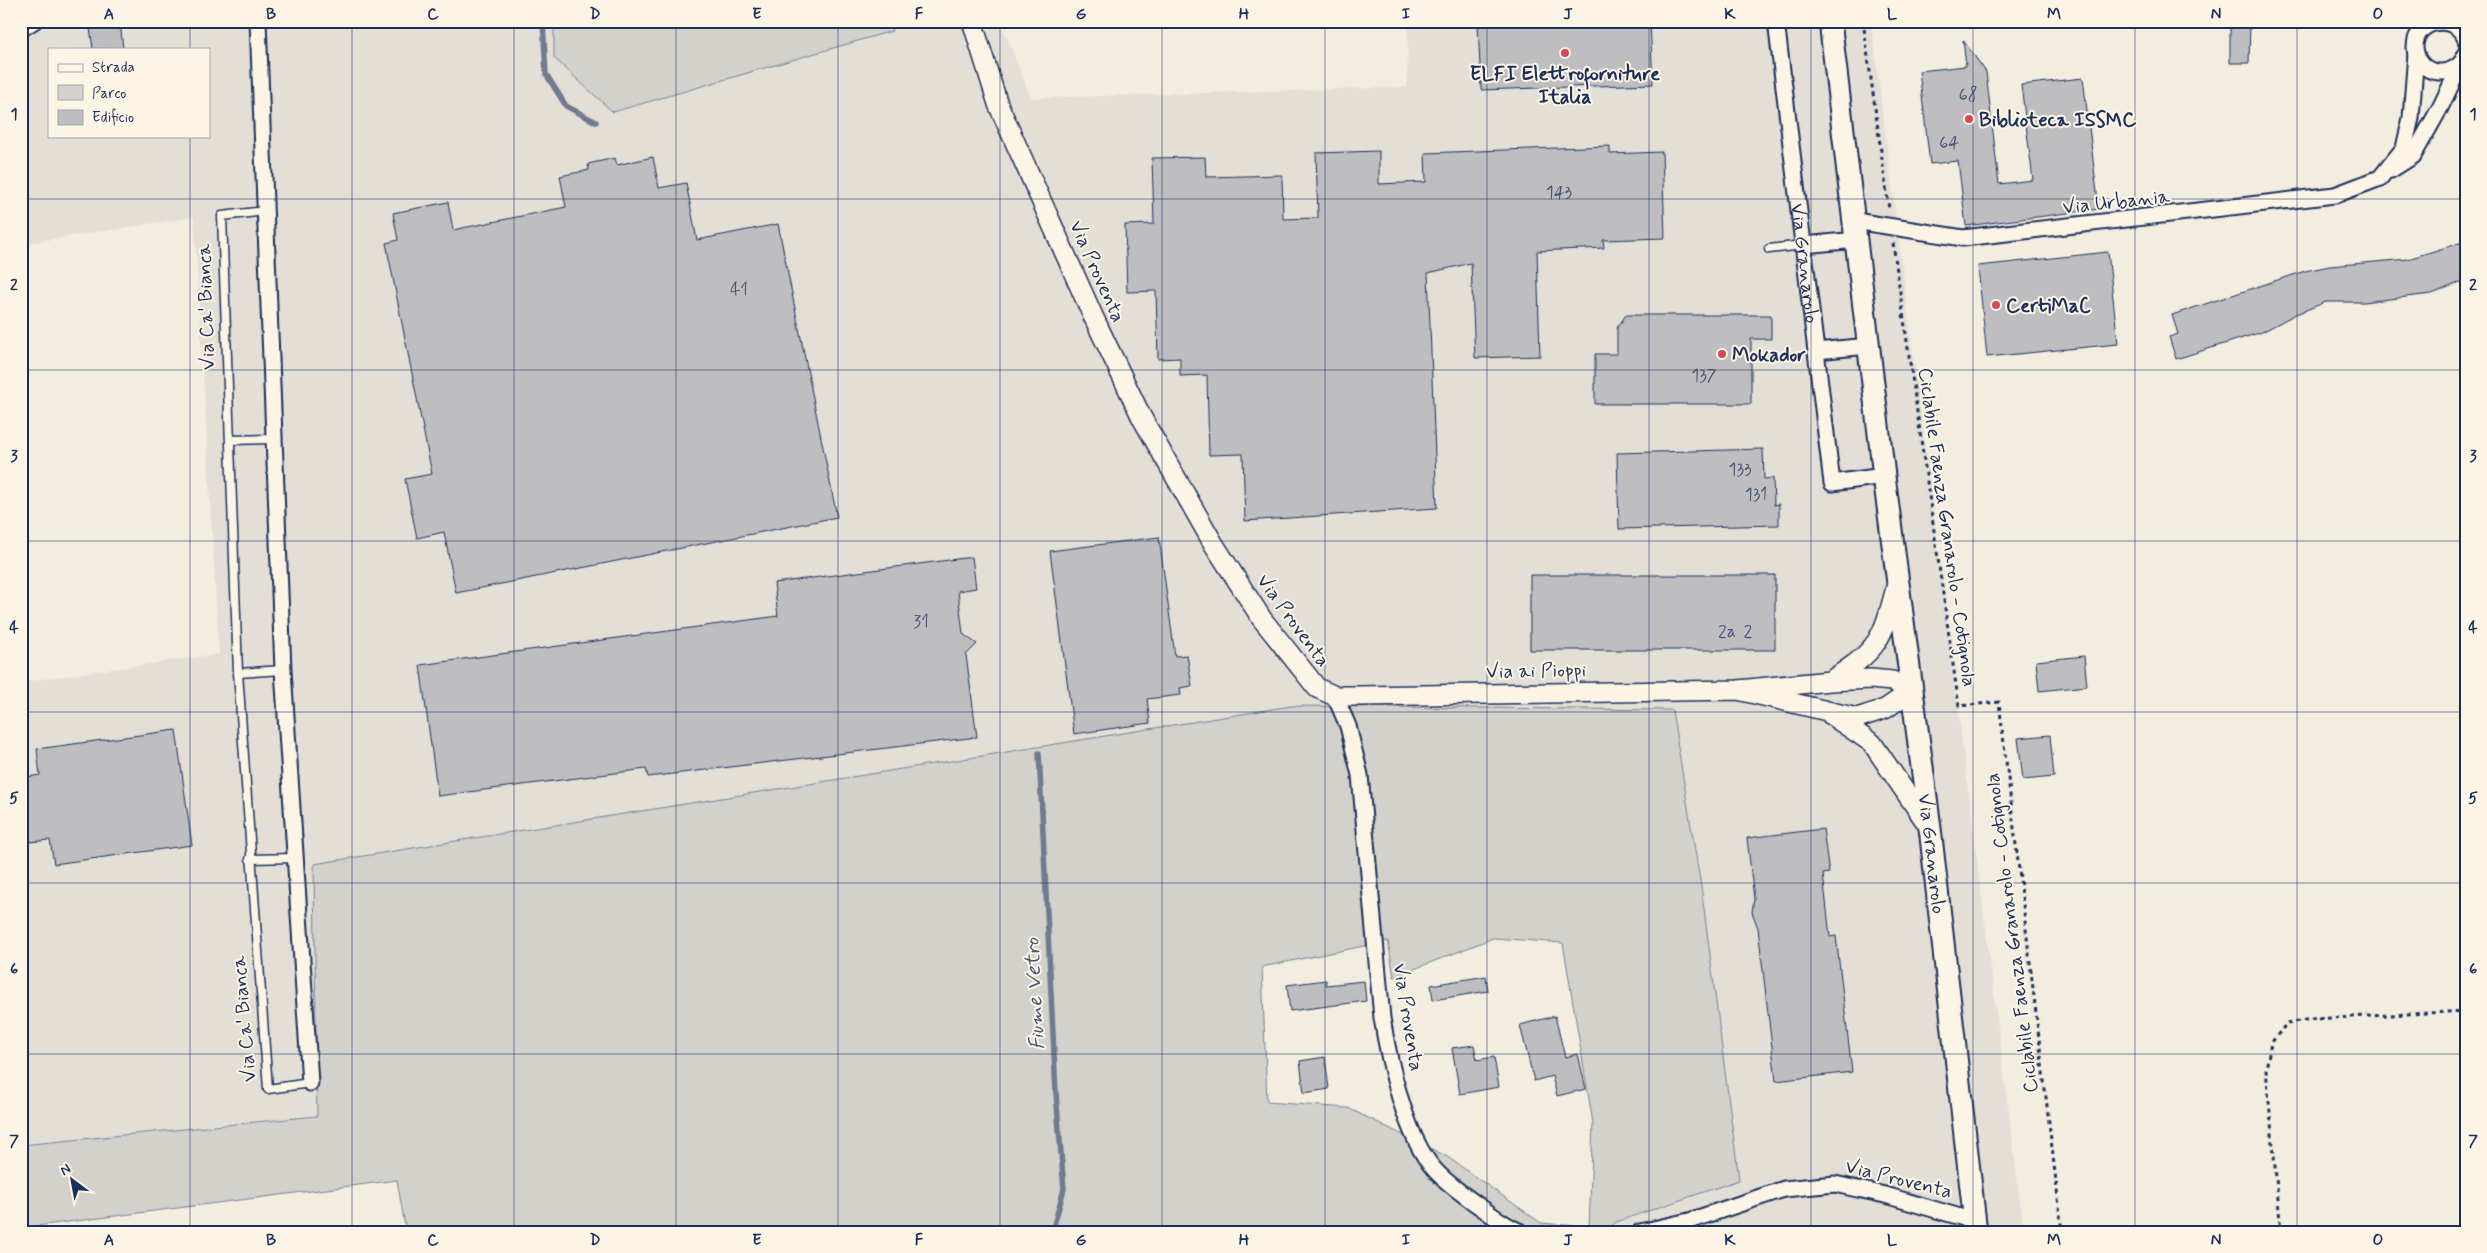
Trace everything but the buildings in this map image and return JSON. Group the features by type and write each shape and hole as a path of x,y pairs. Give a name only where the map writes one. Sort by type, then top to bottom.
{"main road":[{"name":"Via Granarolo","path":"1830,21 1884,476 1899,578 1930,828 1975,1226"}],"street":[{"path":"21,29 34,21"},
{"name":"Via Ca' Bianca","path":"258,21 284,670 310,1083"},
{"name":"Via Proventa","path":"972,21 998,104 1093,316 1142,418 1213,542 1262,619 1317,688 1335,696 1348,726 1360,775 1382,1018 1388,1058 1412,1135 1434,1169 1470,1200 1510,1227 1521,1232"},
{"name":"Via Granarolo","path":"1776,21 1832,483 1884,476"},
{"path":"2380,178 2404,148 2411,118 2416,48 2412,21"},
{"path":"2416,48 2424,28 2439,22 2447,22 2461,30 2466,40"},
{"name":"Via Urbania","path":"2416,48 2424,66 2439,73 2455,69 2463,59"},
{"name":"Via Urbania","path":"1803,245 1856,231 1892,228 1963,238 2201,212 2335,195 2380,178 2413,156 2440,108 2463,59"},
{"path":"1816,351 1869,346"},
{"name":"Via ai Pioppi","path":"1830,681 1861,660 1878,643 1885,629 1899,578"},
{"name":"Via ai Pioppi","path":"1335,696 1738,690 1871,679 1892,681 1913,690 1898,702 1868,716 1857,718 1738,690"},
{"name":"Via ai Pioppi","path":"1823,710 1872,743 1930,828"},
{"name":"Via Proventa","path":"1640,1232 1689,1221 1784,1189 1835,1184 1885,1195 1975,1226"}],"lane":[{"name":"Via Ca' Bianca","path":"265,211 222,216 238,673 268,1089 310,1083"},
{"path":"1769,249 1803,245"},
{"path":"230,440 274,439"},
{"path":"238,673 284,670"},
{"path":"250,859 295,858"}],"path":[{"name":"Ciclabile Faenza Granarolo - Cotignola","path":"1863,21 1959,706 1999,702 2062,1232"},
{"path":"2281,1232 2266,1069 2271,1043 2287,1024 2312,1019 2466,1011"}],"shaded area":[{"path":"21,21 554,21 555,58 892,31 889,21 1000,21 1031,98 1407,87 1408,21 1871,21 2024,1232 1606,1232 1616,1222 1738,1180 1702,893 1672,710 314,865 317,1116 21,1145 21,682 219,654 194,217 21,244"}],"green space":[{"path":"554,21 889,21 892,31 613,112 554,58"},
{"path":"1291,706 1672,710 1702,893 1739,1180 1616,1222 1606,1232 406,1232 397,1180 21,1228 21,1145 317,1116 314,864","holes":["1493,938 1563,943 1593,1123 1589,1227 1541,1223 1446,1156 1348,1108 1267,1102 1262,967 1388,941 1394,977"]}],"waterway":[{"name":"Fiume Vetro","path":"543,21 546,74 566,106 596,122"},
{"name":"Fiume Vetro","path":"1039,753 1056,1093 1064,1189 1052,1232"}],"place":[{"name":"ELFI Elettroforniture Italia","path":"1565,53"},
{"name":"Biblioteca ISSMC","path":"1969,119"},
{"name":"CertiMaC","path":"1996,305"},
{"name":"Mokador","path":"1722,354"}]}
